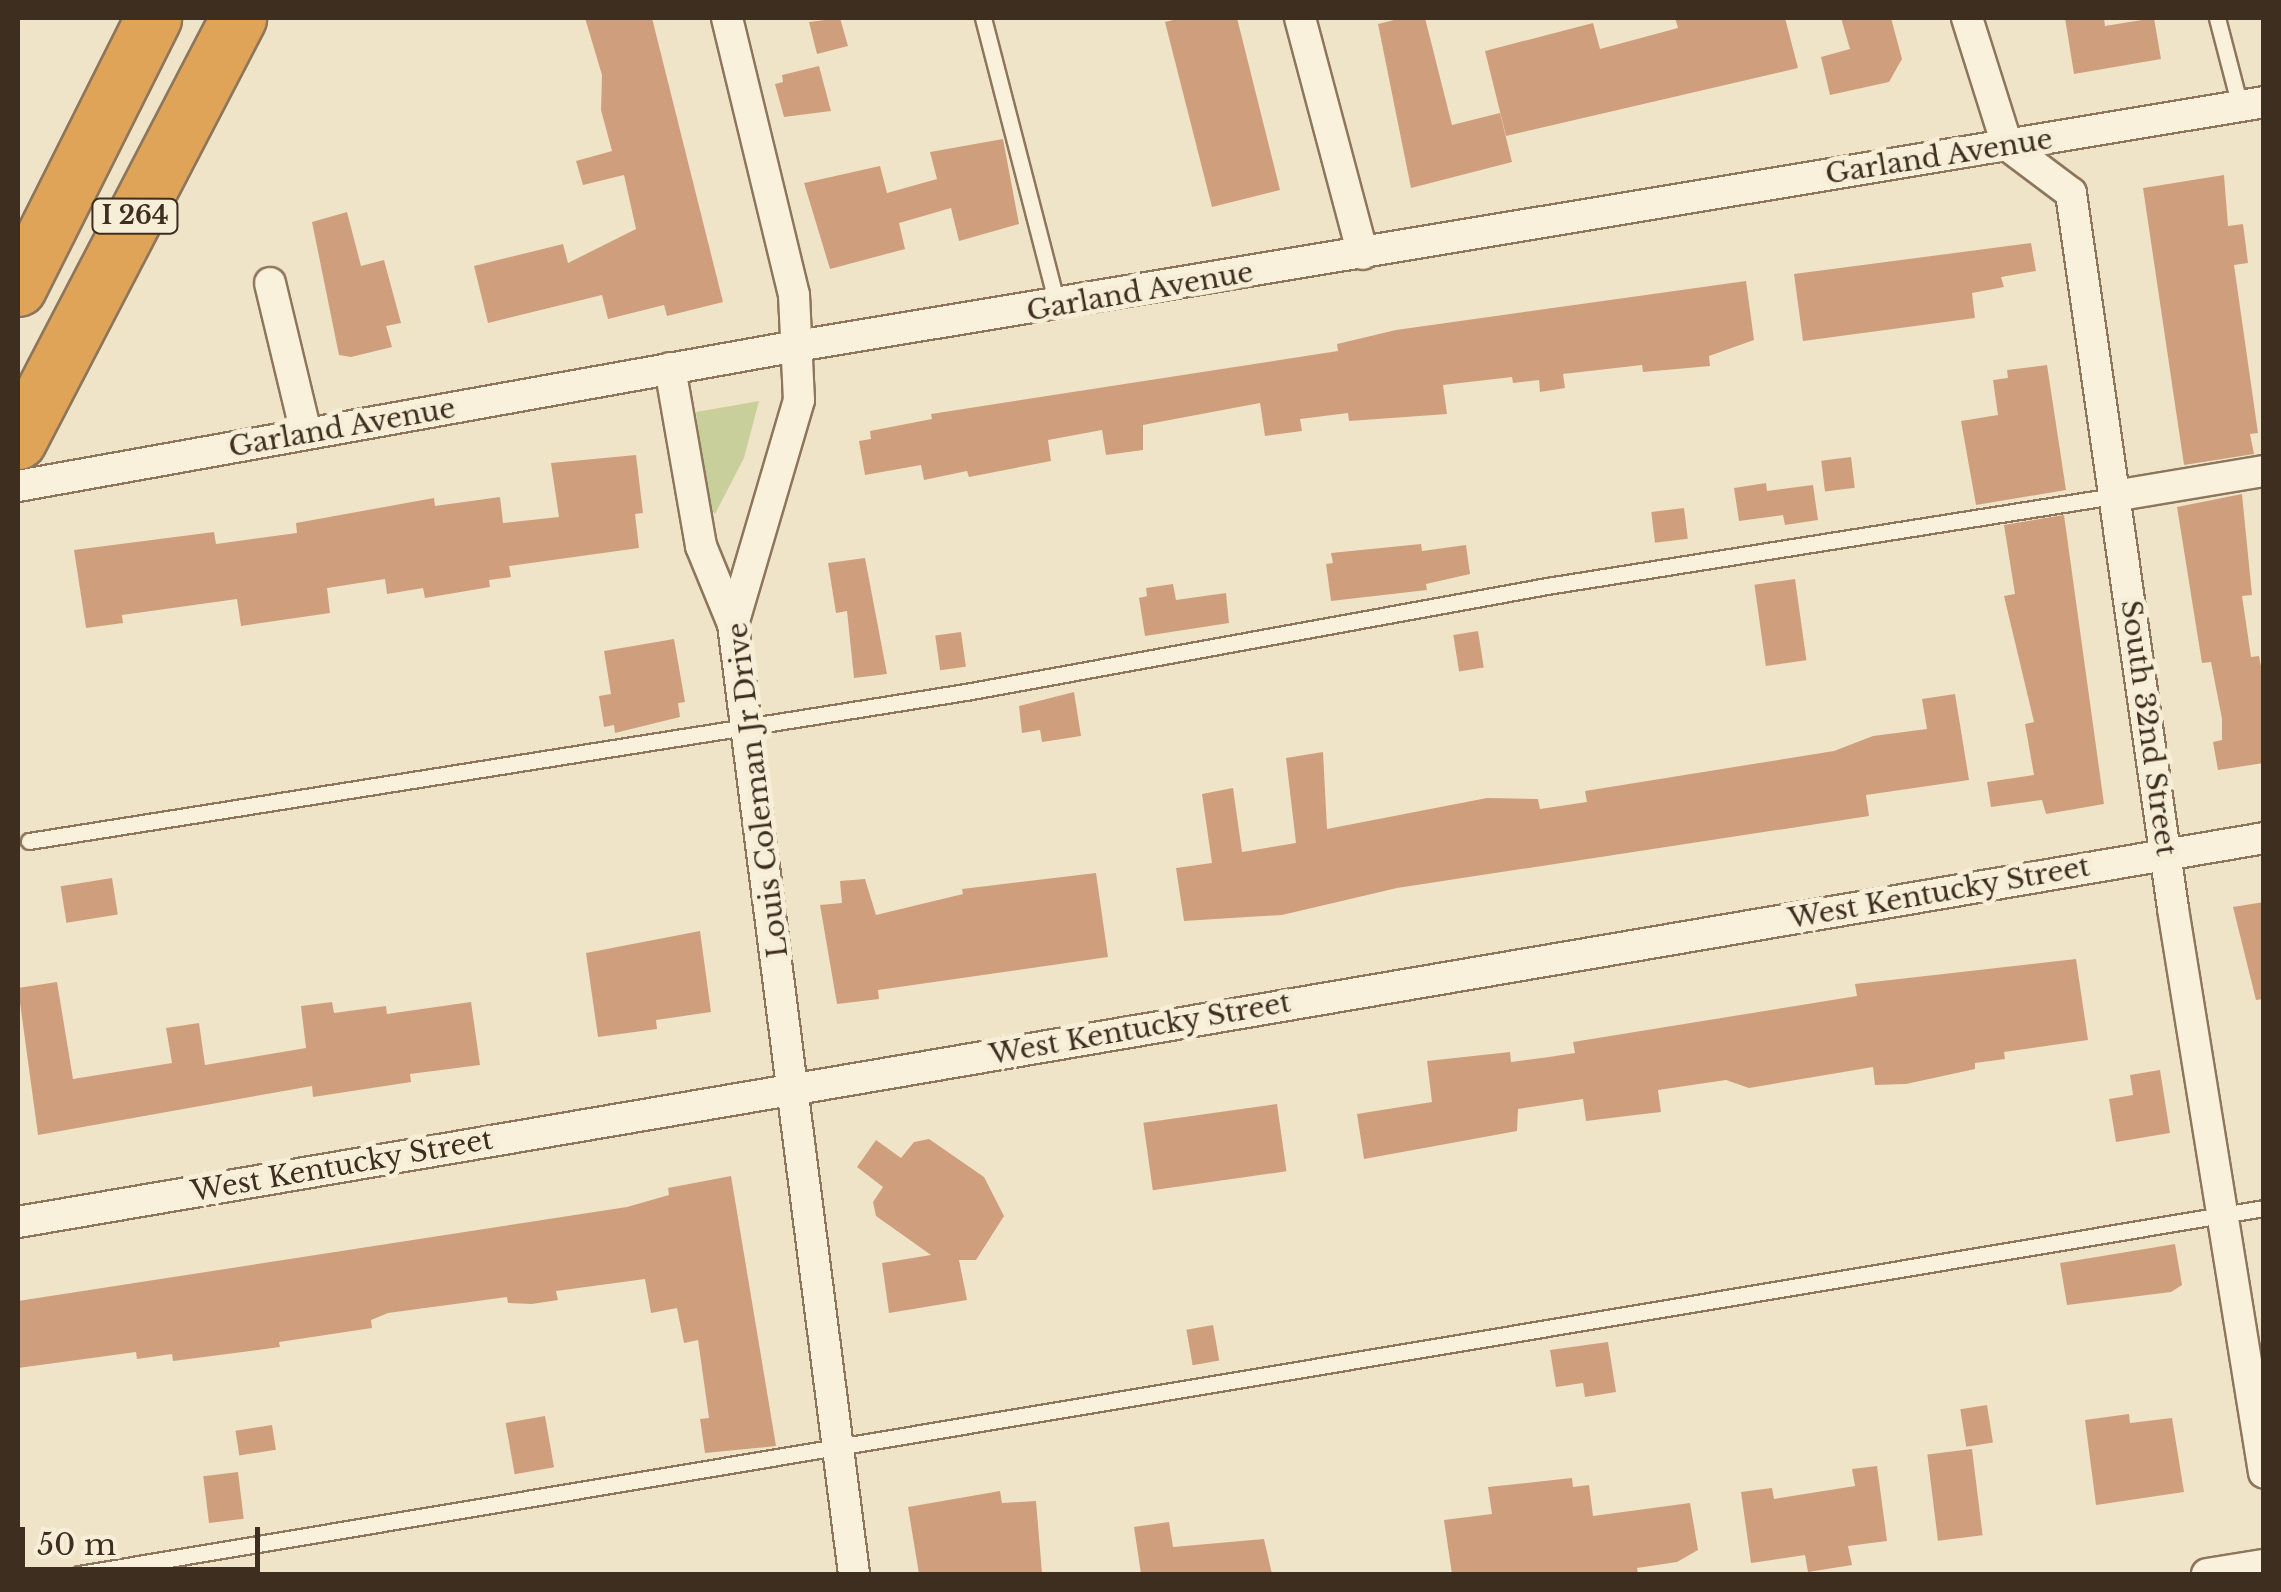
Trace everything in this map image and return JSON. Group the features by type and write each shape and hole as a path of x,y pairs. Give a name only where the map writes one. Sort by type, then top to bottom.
{"highway":[{"name":"I 264","path":"18,288 153,18"},
{"name":"I 264","path":"24,428 238,18"}],"street":[{"name":"Louis Coleman Jr Drive","path":"727,18 794,296 799,400 733,624 796,1088 854,1574"},
{"path":"1300,18 1363,254"},
{"path":"1967,18 2007,145"},
{"name":"Garland Avenue","path":"18,486 797,346 2252,104"},
{"name":"South 32nd Street","path":"2007,145 2071,194 2166,854 2227,1214 2264,1474"},
{"path":"270,283 306,433"},
{"path":"670,368 701,546 733,624"},
{"path":"2114,496 2264,471"},
{"name":"West Kentucky Street","path":"18,1222 2264,838"},
{"path":"2207,1574 2264,1565"}],"lane":[{"path":"983,18 1058,305"},
{"path":"2217,18 2252,104"},
{"path":"28,841 745,728 1547,586 2114,496"},
{"path":"79,1574 2264,1208"}],"green space":[{"path":"759,401 744,458 715,514 708,506 696,412"}],"building":[{"path":"585,18 652,18 723,302 667,316 664,305 608,319 602,295 488,323 474,266 563,244 568,263 636,229 624,175 583,185 576,161 612,151 601,110 602,75"},
{"path":"840,18 848,46 817,54 809,22"},
{"path":"1181,18 1237,18 1280,190 1212,207 1165,22"},
{"path":"1425,18 1452,125 1500,113 1512,162 1411,188 1378,24"},
{"path":"1675,18 1785,18 1798,68 1506,136 1485,51 1593,23 1600,49 1678,28"},
{"path":"1841,18 1891,18 1902,59 1889,82 1830,95 1821,57 1850,49"},
{"path":"2065,18 2104,18 2105,26 2154,18 2161,59 2074,74"},
{"path":"819,66 831,111 784,117 775,84 783,82 782,75"},
{"path":"1003,139 1019,224 959,241 951,208 899,223 905,249 830,269 804,183 880,166 887,193 937,179 930,152"},
{"path":"2224,175 2228,226 2243,224 2248,263 2234,265 2258,433 2250,434 2254,454 2184,465 2143,188"},
{"path":"347,212 361,266 384,260 401,323 386,326 392,347 351,357 339,355 312,222"},
{"path":"2031,243 2036,271 2001,277 2004,287 1972,293 1975,318 1803,341 1794,274"},
{"path":"1746,281 1754,340 1709,356 1710,366 1643,372 1642,365 1563,374 1565,388 1540,392 1539,380 1513,383 1512,377 1443,385 1447,414 1349,421 1348,413 1300,419 1302,431 1265,436 1260,403 1143,425 1143,450 1106,455 1102,430 1048,440 1051,461 969,477 967,471 924,480 921,465 865,475 859,441 871,439 870,431 932,419 931,414 1338,351 1337,344 1396,330"},
{"path":"2047,365 2066,490 1976,505 1961,421 1998,415 1993,380 2008,378 2007,370"},
{"path":"636,455 643,513 635,514 639,548 509,566 511,577 489,580 490,587 425,598 423,588 387,594 385,579 327,588 330,613 241,626 237,599 122,615 123,623 86,628 74,550 214,532 216,544 297,533 296,523 434,498 435,506 500,497 503,523 559,517 551,463"},
{"path":"1851,457 1855,488 1825,491 1821,461"},
{"path":"1766,483 1767,491 1813,485 1818,520 1785,525 1783,515 1739,521 1734,488"},
{"path":"2242,494 2252,595 2242,596 2251,657 2259,656 2264,682 2264,763 2218,770 2213,742 2222,740 2222,719 2211,662 2202,663 2177,507"},
{"path":"1684,508 1688,539 1655,543 1651,512"},
{"path":"2064,515 2104,804 2046,814 2042,800 1991,807 1987,782 2034,775 2025,724 2034,722 2004,596 2015,594 2004,525"},
{"path":"1421,544 1422,551 1466,545 1470,574 1426,584 1427,590 1331,601 1326,564 1333,563 1331,553"},
{"path":"865,558 887,674 854,678 847,611 836,613 828,563"},
{"path":"1795,579 1806,660 1766,666 1754,585"},
{"path":"1173,584 1176,600 1226,593 1229,623 1145,636 1139,598 1147,596 1146,588"},
{"path":"1478,631 1484,668 1459,671 1453,635"},
{"path":"961,632 966,667 940,670 935,636"},
{"path":"674,639 685,702 678,703 680,717 615,733 614,725 604,727 599,696 611,694 604,651"},
{"path":"1074,692 1081,736 1042,742 1040,730 1022,733 1019,706"},
{"path":"1955,694 1969,780 1866,795 1869,816 1397,888 1282,915 1184,921 1176,868 1212,863 1202,794 1233,788 1242,852 1296,843 1286,758 1323,752 1327,829 1487,798 1538,799 1540,809 1587,802 1585,791 1834,751 1873,736 1927,729 1922,699"},
{"path":"1096,873 1108,957 878,990 879,999 837,1004 820,905 842,903 840,881 865,879 876,915 963,894 962,889"},
{"path":"112,878 118,915 66,923 61,886"},
{"path":"2264,902 2264,999 2256,1000 2233,907"},
{"path":"700,931 711,1012 656,1020 657,1029 598,1037 586,953"},
{"path":"2076,959 2088,1040 2004,1052 2005,1059 1975,1063 1975,1069 1906,1084 1875,1085 1873,1067 1749,1088 1726,1080 1658,1090 1661,1112 1586,1121 1583,1099 1518,1109 1517,1131 1364,1159 1357,1114 1432,1102 1427,1061 1510,1052 1511,1062 1575,1053 1573,1042 1857,996 1855,984"},
{"path":"57,982 73,1079 172,1063 166,1028 199,1023 205,1065 306,1048 301,1006 332,1002 334,1013 386,1006 387,1014 471,1002 480,1065 410,1074 411,1082 313,1097 312,1086 38,1135 18,988"},
{"path":"2160,1070 2170,1133 2116,1142 2109,1099 2133,1095 2130,1075"},
{"path":"1277,1104 1286,1171 1153,1190 1143,1123"},
{"path":"929,1139 984,1177 1004,1216 976,1260 959,1260 967,1300 889,1313 882,1263 931,1255 876,1216 873,1202 883,1187 857,1167 876,1140 901,1158 914,1142"},
{"path":"731,1176 776,1446 705,1453 700,1419 709,1418 698,1340 684,1343 677,1308 651,1313 645,1279 556,1291 558,1300 532,1304 508,1303 507,1297 388,1313 371,1320 372,1328 279,1342 280,1347 173,1361 172,1354 137,1359 136,1352 18,1368 18,1301 627,1207 669,1195 668,1188"},
{"path":"2175,1244 2182,1285 2171,1292 2067,1305 2060,1263"},
{"path":"1213,1325 1219,1360 1193,1365 1186,1330"},
{"path":"1608,1342 1616,1392 1585,1397 1583,1383 1556,1387 1550,1350"},
{"path":"1987,1405 1993,1443 1966,1447 1960,1409"},
{"path":"2129,1414 2130,1423 2172,1418 2184,1492 2096,1505 2085,1420"},
{"path":"545,1416 554,1467 515,1474 506,1423"},
{"path":"272,1425 276,1450 239,1455 235,1431"},
{"path":"1972,1449 1983,1535 1938,1541 1927,1454"},
{"path":"1877,1466 1887,1541 1848,1546 1852,1565 1808,1572 1805,1555 1751,1563 1741,1492 1772,1488 1774,1499 1855,1486 1852,1469"},
{"path":"238,1472 244,1519 209,1523 203,1476"},
{"path":"1572,1478 1573,1487 1589,1485 1593,1516 1690,1503 1698,1550 1677,1562 1637,1568 1638,1574 1452,1574 1444,1520 1492,1514 1488,1487"},
{"path":"1000,1491 1002,1503 1036,1501 1042,1573 919,1574 908,1507"},
{"path":"1169,1522 1173,1547 1264,1539 1272,1574 1141,1574 1134,1527"}]}
